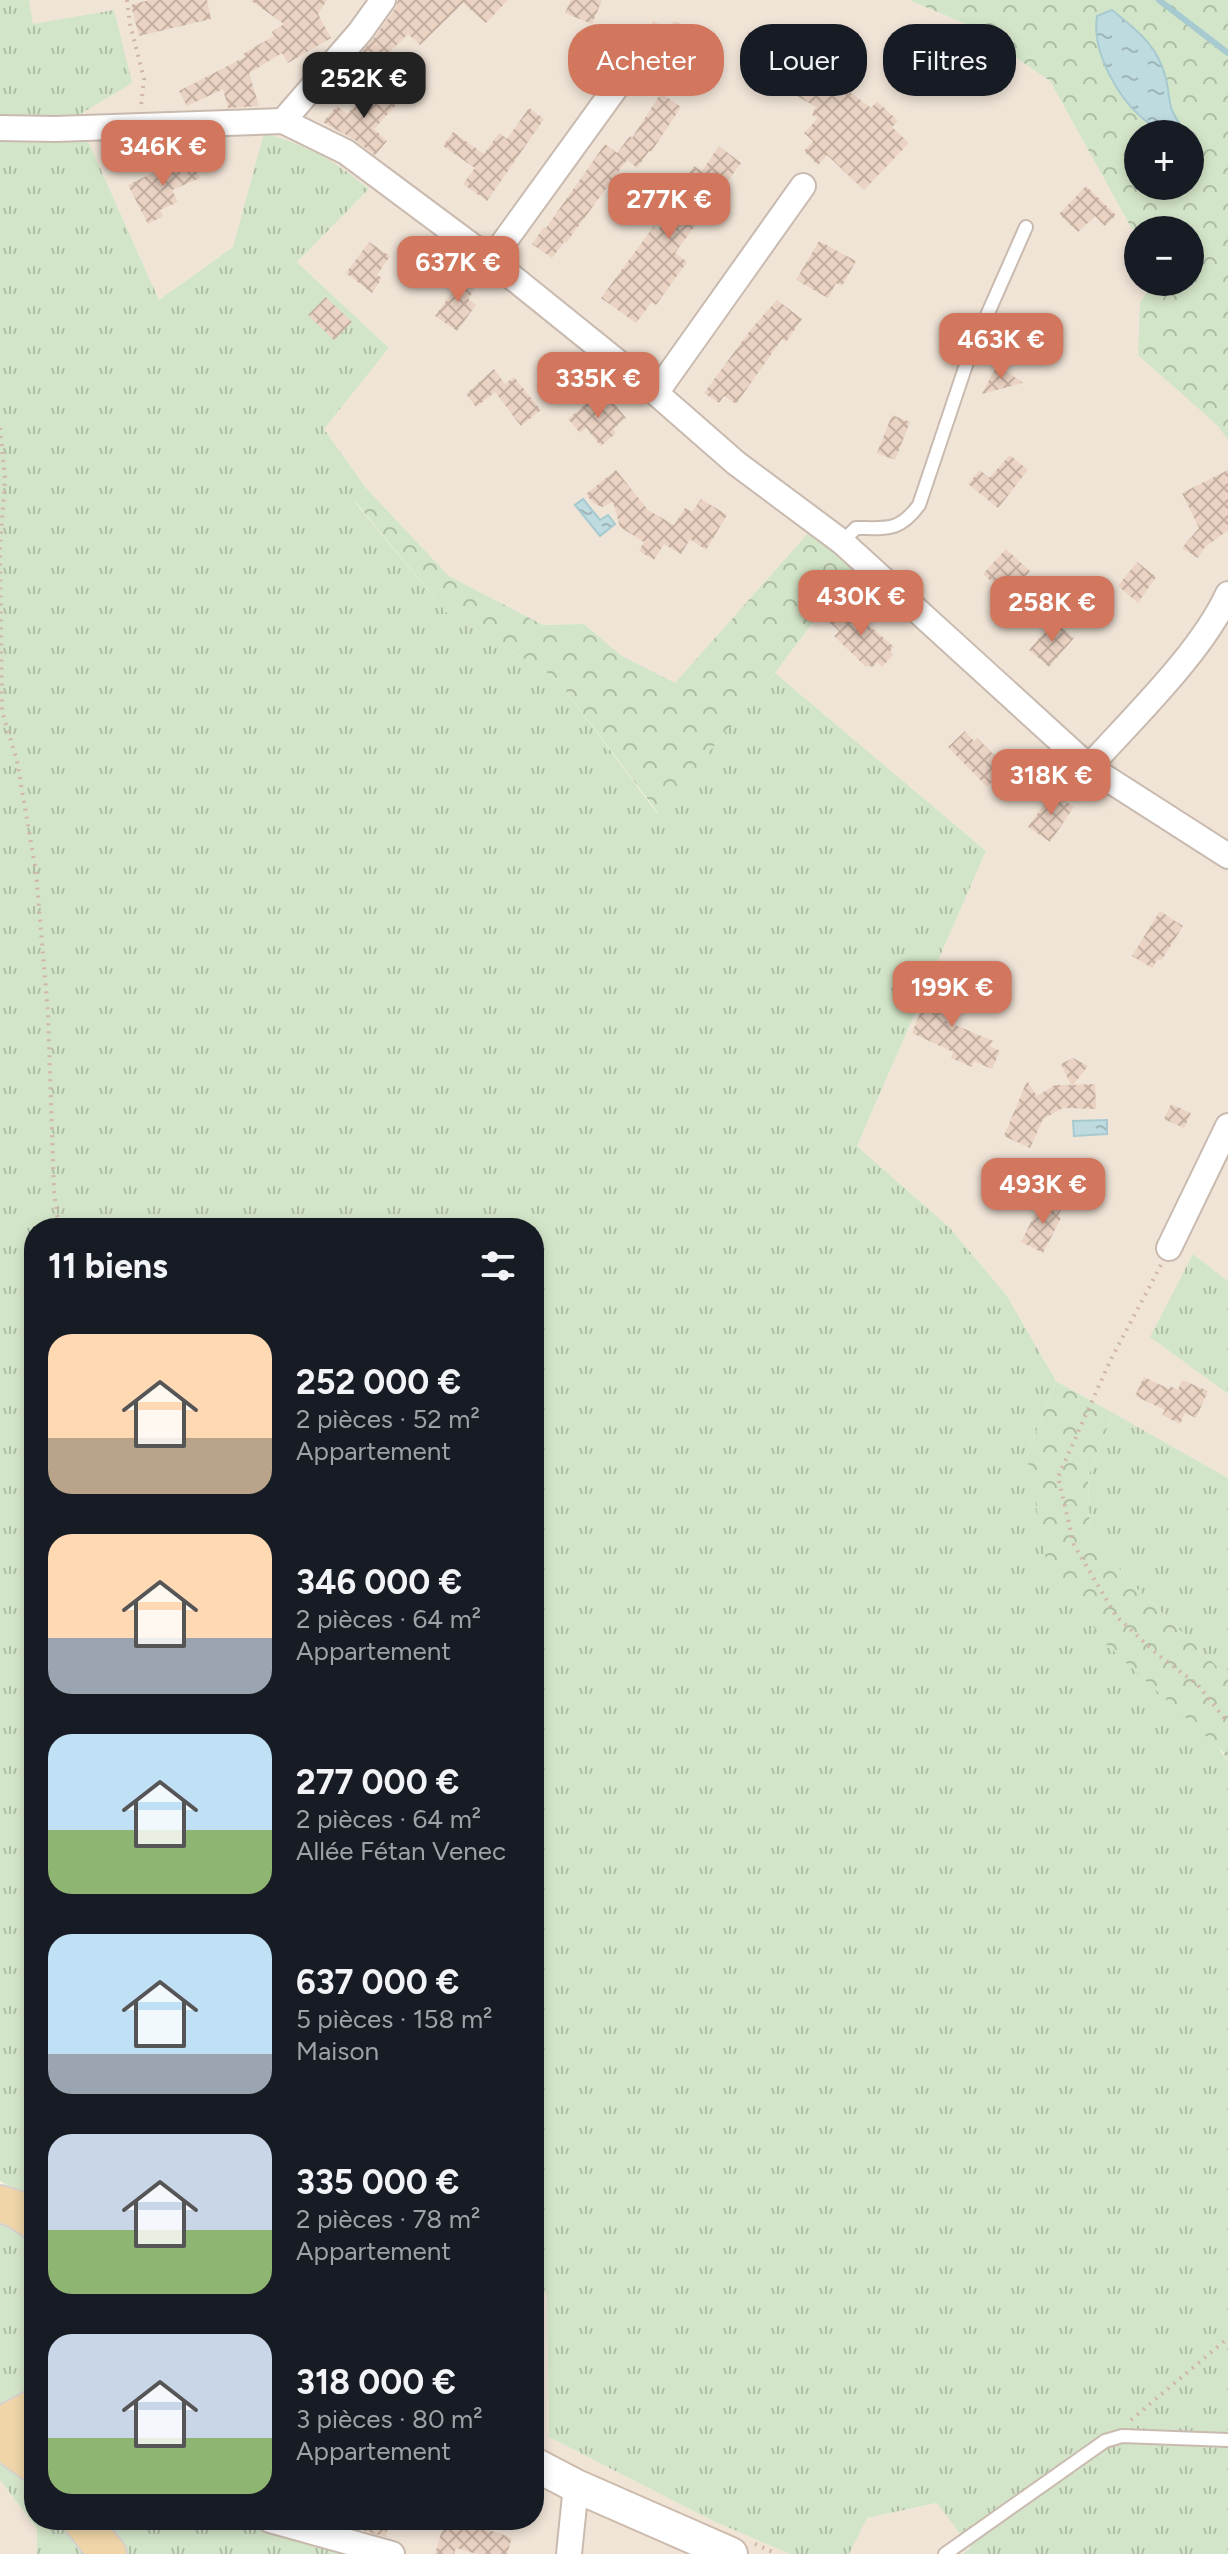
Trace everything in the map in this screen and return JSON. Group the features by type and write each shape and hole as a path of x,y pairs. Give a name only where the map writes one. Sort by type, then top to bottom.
{"main road":[{"path":"0,2204 24,2214"},
{"path":"0,2426 24,2413"},
{"path":"0,2440 24,2457"},
{"path":"544,2469 731,2554"}],"street":[{"path":"283,121 360,32 383,0"},
{"path":"491,260 610,96"},
{"path":"0,128 283,121 346,152 491,260 656,393 736,463 842,542 1089,767 1228,856"},
{"path":"656,393 803,186"},
{"path":"1089,767 1164,684 1218,615 1228,594"},
{"path":"1169,1248 1228,1126"},
{"path":"569,2554 576,2486"},
{"path":"306,2530 392,2554"}],"lane":[{"path":"842,542 856,528 894,527 908,520 919,505 969,356 1026,227"},
{"path":"945,2554 1105,2441 1122,2436 1228,2440"}],"path":[{"path":"127,0 144,79 140,124"},
{"path":"0,428 5,479 0,548 2,711 17,761 36,872 48,1013 58,1218"},
{"path":"1169,1248 1110,1361 1058,1477 1074,1545 1116,1616 1157,1654 1198,1685 1228,1723"},
{"path":"1122,2436 1133,2417 1228,2338"}],"shaded area":[{"path":"29,0 909,0 966,24 883,24 883,96 1016,96 1016,58 1050,81 1125,216 1124,296 1144,296 1140,302 1228,440 1228,1281 1193,1254 1151,1337 1228,1394 1228,1478 1056,1381 1007,1296 950,1228 857,1146 986,851 775,673 855,568 809,532 675,684 622,656 584,624 543,625 449,576 366,488 324,429 389,348 297,262 368,190 265,134 233,247 159,300 77,116 114,10 33,25"},
{"path":"544,2293 547,2293 549,2437 711,2520 790,2554 350,2554 270,2530 544,2530"},
{"path":"0,2480 24,2512 24,2530 37,2530 37,2554 0,2554"},
{"path":"938,2503 971,2548 962,2554 849,2554 867,2518"}],"green space":[{"path":"0,0 29,0 33,24 114,10 132,83 77,116 159,300 233,247 264,133 320,155 369,189 297,262 389,348 324,429 366,488 354,501 446,612 556,678 657,813 775,673 986,851 857,1146 950,1228 1007,1296 1056,1381 1027,1456 1228,1762 1228,2554 962,2554 971,2548 937,2503 867,2518 849,2554 790,2554 711,2520 549,2437 547,2293 544,2293 544,1218 24,1218 24,2194 0,2181"},
{"path":"909,0 1228,0 1228,440 1217,425 1138,355 1140,302 1144,296 1204,296 1204,216 1125,216 1050,81 1016,58 1016,24 966,24"},
{"path":"366,488 449,576 543,625 584,624 622,656 675,683 809,532 855,567 775,673 658,813 556,678 446,612 354,500"},
{"path":"1193,1254 1228,1281 1228,1394 1150,1337"},
{"path":"1056,1381 1113,1413 1088,1477 1090,1529 1127,1579 1228,1677 1228,1762 1223,1752 1106,1644 1046,1561 1027,1456"},
{"path":"1113,1413 1228,1478 1228,1677 1127,1579 1090,1529 1088,1477"},
{"path":"0,2220 24,2232 24,2397 0,2410"},
{"path":"24,2439 24,2512 0,2480 0,2455"},
{"path":"37,2530 270,2530 350,2554 37,2554"}],"water":[{"path":"1112,10 1152,48 1162,67 1171,107 1177,120 1146,120 1128,103 1103,60 1096,30 1097,16"},
{"path":"583,499 600,520 608,515 615,524 600,536 575,505"},
{"path":"1107,1120 1107,1134 1074,1136 1073,1121"}],"building":[{"path":"149,0 207,0 211,19 139,36 131,5"},
{"path":"250,0 327,0 318,14 331,38 288,63 282,53 249,73 259,106 228,108 223,89 187,106 179,91 245,57 243,54 274,36 272,32 284,24"},
{"path":"398,0 508,0 486,23 463,3 420,45 408,34 368,73 355,60 395,9"},
{"path":"571,0 602,0 592,24 565,13"},
{"path":"374,86 396,105 374,129 387,141 375,155 323,122 337,106 347,114"},
{"path":"659,96 665,96 681,107 637,168 627,160 552,258 532,244 605,144 617,153 630,136 632,138"},
{"path":"797,96 855,96 871,108 877,101 898,121 892,127 909,143 864,190 827,155 818,165 804,151 813,141 804,133 818,118 812,115 816,107"},
{"path":"529,108 544,119 487,201 463,184 475,168 443,146 453,132 484,154 499,133 507,139"},
{"path":"719,146 741,163 675,253 687,262 656,305 652,302 636,323 601,298 654,226 658,230 682,198 675,193 694,166 702,171"},
{"path":"190,155 200,178 172,190 178,202 160,210 163,216 148,224 128,185"},
{"path":"1086,186 1116,215 1105,226 1095,216 1078,232 1059,214"},
{"path":"819,241 856,261 842,286 836,283 828,298 796,280"},
{"path":"369,242 390,256 377,275 382,278 372,293 346,273"},
{"path":"465,275 478,284 468,299 476,305 457,331 435,316"},
{"path":"326,297 352,322 334,340 308,315"},
{"path":"777,300 802,319 786,342 782,339 736,404 724,396 719,403 704,393 752,328"},
{"path":"997,365 1023,383 982,394"},
{"path":"494,369 505,384 514,377 541,410 521,426 495,392 476,407 466,394"},
{"path":"594,397 604,408 612,401 626,418 613,429 616,433 601,446 586,428 580,433 568,419"},
{"path":"892,415 910,422 895,460 877,453"},
{"path":"1010,455 1028,470 998,508 968,484 980,470 989,478"},
{"path":"616,470 648,510 674,525 685,508 692,512 701,499 727,515 706,550 690,539 681,554 664,544 654,560 639,551 644,542 620,527 613,502 602,507 593,503 586,494"},
{"path":"1228,470 1228,530 1204,548 1198,558 1182,548 1199,528 1182,493"},
{"path":"1006,549 1030,571 1018,584 1011,577 997,586 983,574"},
{"path":"1137,562 1156,577 1138,603 1118,586"},
{"path":"845,604 894,647 890,651 893,655 882,667 877,662 872,668 869,665 866,667 834,636 839,631 828,621"},
{"path":"1054,621 1074,638 1049,667 1029,650"},
{"path":"965,731 974,741 977,738 1007,768 987,787 948,747"},
{"path":"1053,792 1074,807 1050,842 1028,827"},
{"path":"1160,911 1183,926 1161,961 1158,959 1152,968 1132,956"},
{"path":"934,979 960,990 946,1021 993,1041 990,1046 1000,1051 992,1069 974,1061 972,1067 951,1058 953,1052 912,1033"},
{"path":"1073,1058 1088,1066 1073,1085 1095,1084 1096,1109 1063,1108 1043,1119 1030,1148 1004,1136 1027,1081 1037,1096 1055,1085 1071,1085 1061,1064"},
{"path":"1171,1104 1191,1113 1184,1128 1164,1119"},
{"path":"1043,1198 1062,1208 1058,1216 1061,1218 1043,1253 1021,1242"},
{"path":"1144,1377 1169,1389 1170,1386 1178,1390 1182,1380 1208,1391 1196,1418 1185,1413 1180,1424 1162,1415 1165,1410 1135,1396"},
{"path":"361,2530 387,2530 386,2537"},
{"path":"442,2530 489,2530 512,2538 507,2554 477,2554 456,2548 454,2554 435,2554"}],"waterway":[{"path":"1159,0 1228,53"}]}
